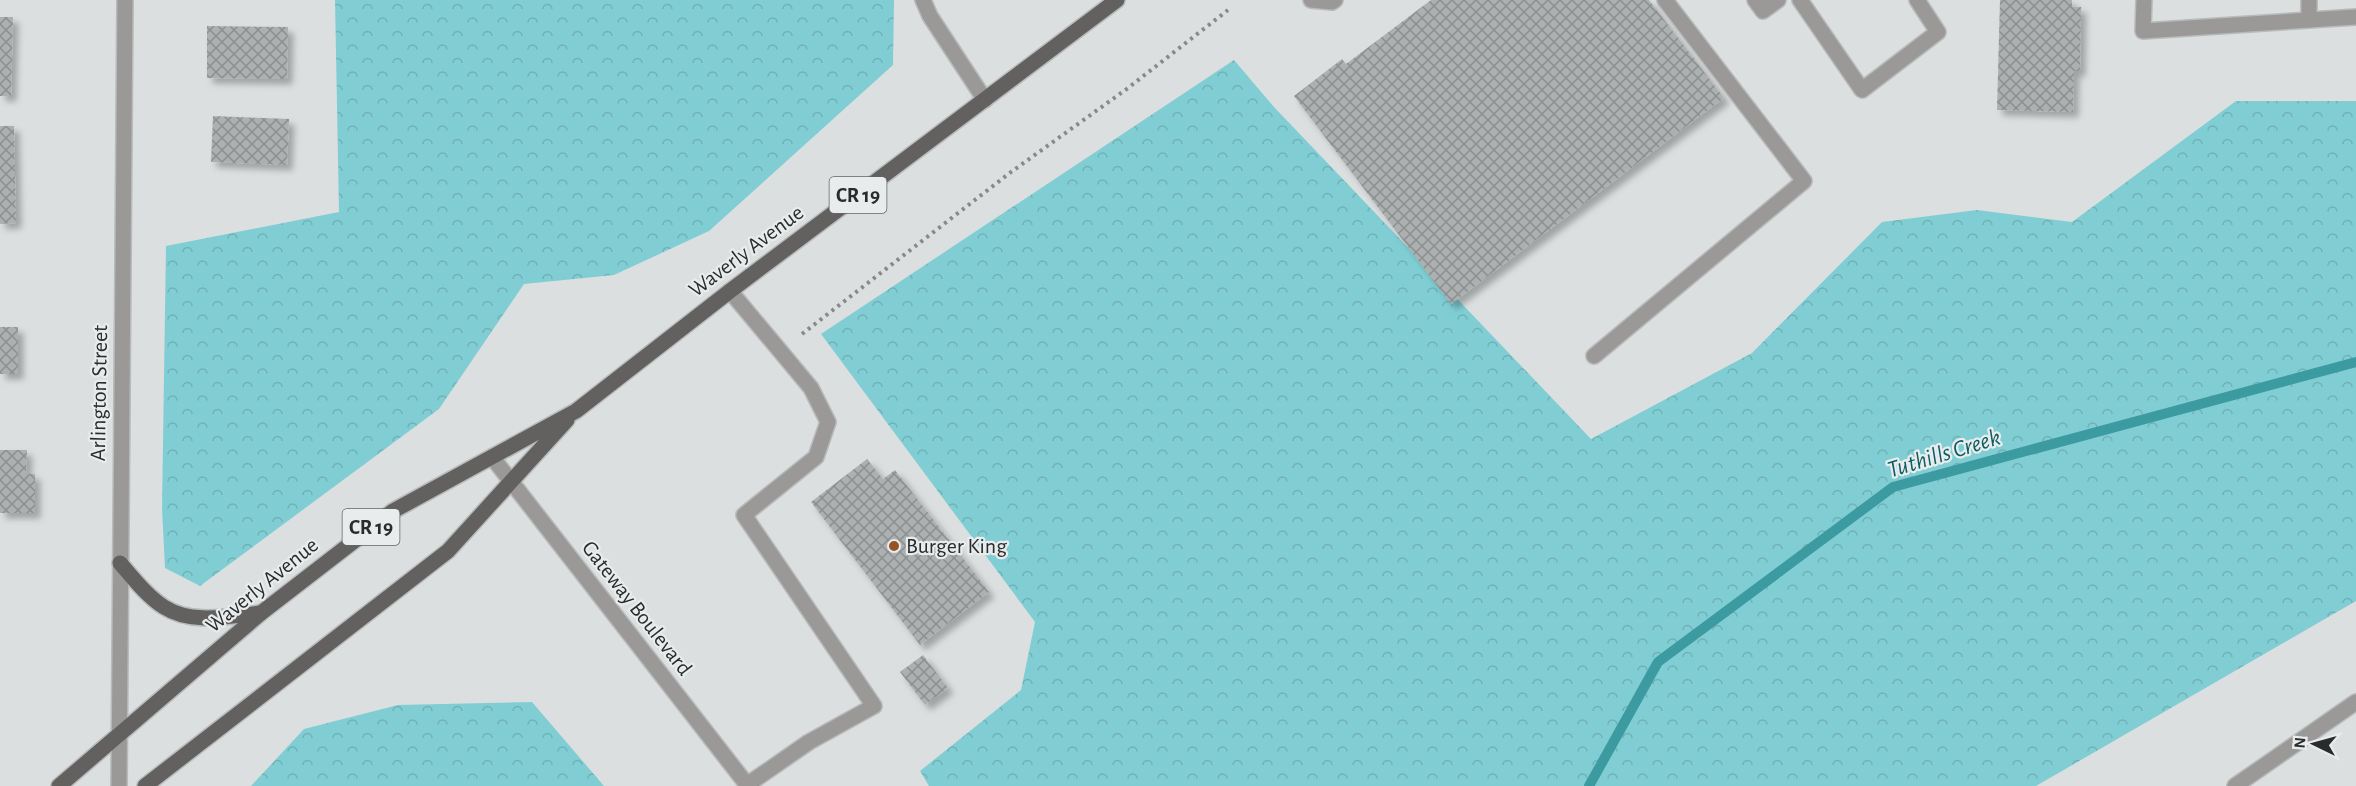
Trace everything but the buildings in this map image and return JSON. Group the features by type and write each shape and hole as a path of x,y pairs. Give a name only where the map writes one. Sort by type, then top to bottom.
{"main road":[{"name":"Waverly Avenue","path":"59,786 261,613 393,511 576,411 730,291 1117,0"},
{"name":"Waverly Avenue","path":"145,786 448,551 576,411"},
{"path":"120,563 162,606 178,614 214,618 261,613"}],"street":[{"name":"Arlington Street","path":"119,786 125,0"},
{"path":"923,0 930,16 985,99"},
{"path":"1311,0 1332,2 1335,0"},
{"path":"1594,356 1804,181 1665,0"},
{"path":"1755,0 1763,11 1778,0"},
{"path":"1800,0 1862,90 1938,32 1917,0"},
{"path":"2144,0 2144,31 2356,17"},
{"path":"2309,0 2309,20"},
{"path":"730,291 811,388 828,422 816,457 744,515 874,706 809,742 748,785"},
{"name":"Gateway Boulevard","path":"492,458 748,785"},
{"path":"2235,786 2356,702"}],"path":[{"path":"802,334 1011,172 1128,88 1228,10"}],"green space":[{"path":"335,0 894,0 893,65 709,231 614,275 524,284 439,409 200,586 165,568 162,508 166,246 339,212"},
{"path":"1234,60 1274,107 1591,439 1752,353 1882,222 1977,210 2072,222 2236,101 2356,101 2356,601 2036,786 929,786 920,771 1021,690 1035,622 821,334"},
{"path":"532,702 604,786 251,786 304,729 398,705"}],"waterway":[{"name":"Tuthills Creek","path":"1589,786 1658,662 1893,487 2356,362"}],"place":[{"name":"Burger King","path":"894,546"}]}
